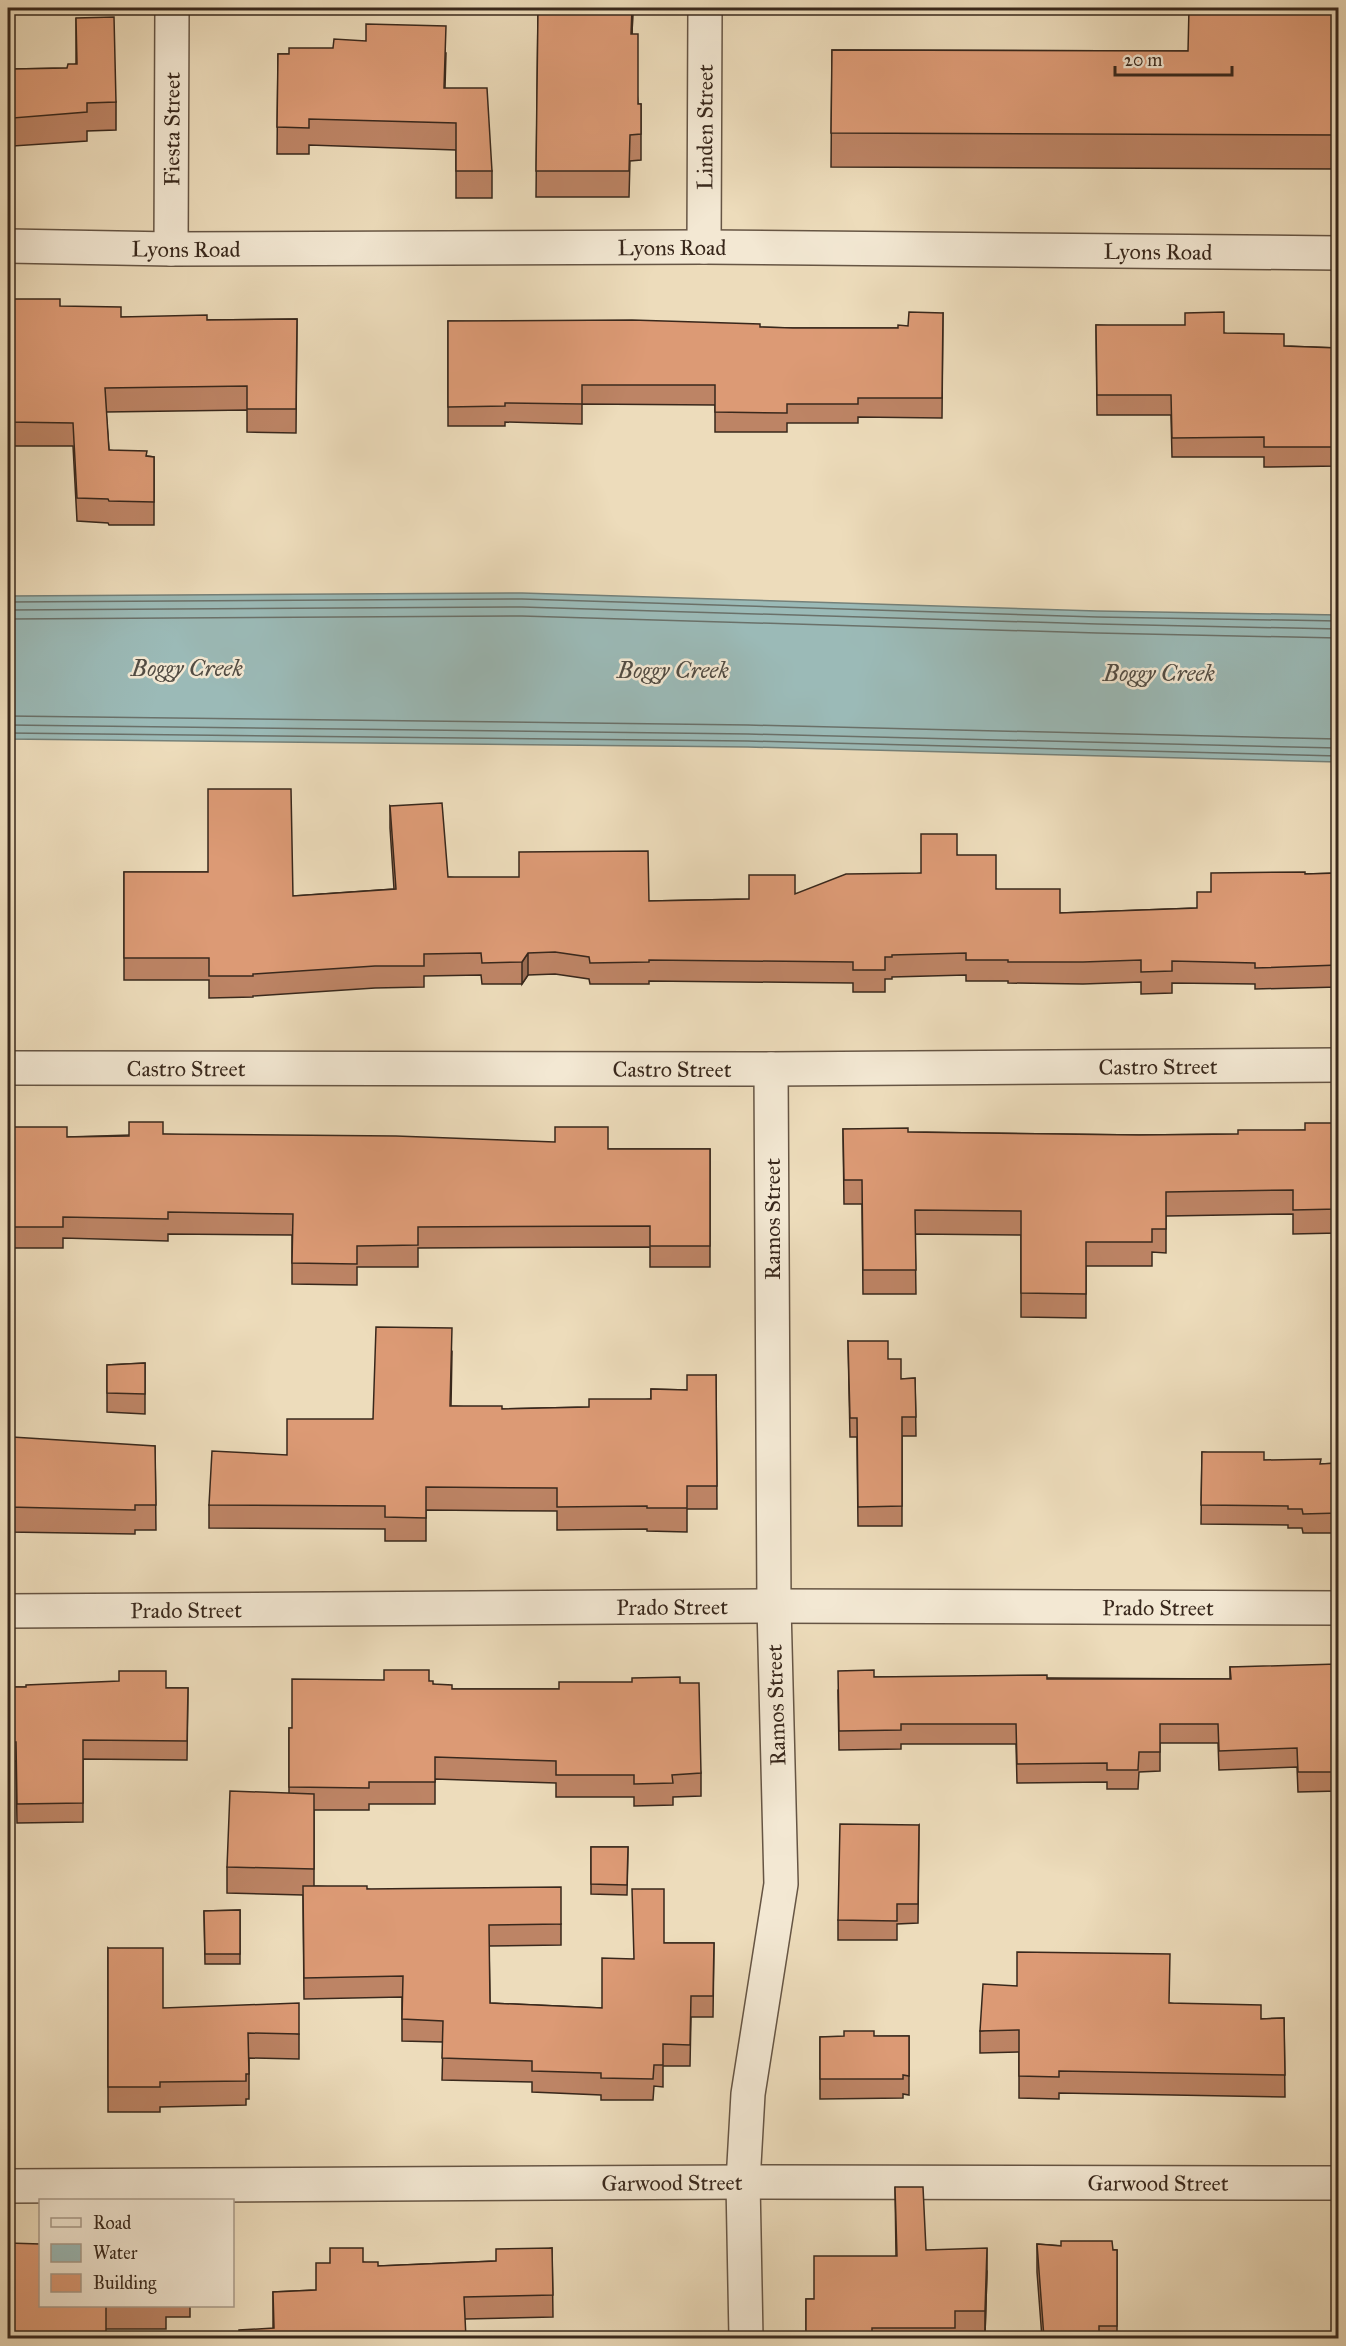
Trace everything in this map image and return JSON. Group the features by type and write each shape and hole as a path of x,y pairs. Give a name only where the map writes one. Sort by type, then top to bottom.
{"street":[{"name":"Fiesta Street","path":"171,249 172,8"},
{"name":"Linden Street","path":"704,247 705,8"},
{"name":"Lyons Road","path":"8,246 171,249 704,247 1338,253"},
{"name":"Castro Street","path":"8,1068 771,1069 1338,1065"},
{"name":"Ramos Street","path":"746,2338 743,2182 748,2094 782,1884 774,1606 771,1069"},
{"name":"Prado Street","path":"8,1611 774,1606 1338,1608"},
{"name":"Garwood Street","path":"8,2186 743,2182 1338,2183"}],"water":[{"name":"Boggy Creek","path":"522,593 1097,611 1338,615 1338,762 748,747 8,739 8,596"}],"building":[{"path":"538,8 632,8 631,34 638,34 638,104 641,104 641,134 630,135 629,171 536,171"},
{"path":"1189,8 1338,8 1338,135 831,133 832,50 1188,51"},
{"path":"114,17 116,102 87,103 87,112 13,118 13,69 67,68 68,64 77,64 76,18"},
{"path":"366,24 446,26 444,88 487,88 492,171 456,171 456,123 309,119 309,128 277,127 278,54 289,54 289,48 333,48 334,39 366,41"},
{"path":"8,299 60,299 60,306 121,307 121,317 207,315 207,320 297,319 296,409 247,409 247,386 105,388 109,450 147,451 146,456 154,457 154,502 77,498 73,423 8,422"},
{"path":"909,312 943,313 942,398 858,398 858,404 787,404 787,413 715,412 715,385 582,385 582,404 505,403 505,406 448,407 448,321 632,320 760,324 760,327 793,328 898,328 898,325 908,326"},
{"path":"1224,312 1224,333 1284,334 1284,346 1338,348 1338,447 1264,447 1264,437 1172,438 1171,395 1097,395 1096,325 1185,325 1185,313"},
{"path":"208,789 291,789 293,896 396,889 390,806 442,803 448,877 519,877 519,852 648,851 649,901 749,899 749,875 795,875 795,894 846,874 921,873 921,834 957,834 957,855 996,855 996,889 1060,889 1060,913 1197,908 1197,892 1211,892 1211,873 1338,873 1338,965 1255,968 1255,963 1172,961 1172,971 1141,972 1141,960 1008,962 1008,960 966,960 966,953 892,955 892,957 885,957 885,970 853,970 853,962 649,960 649,962 590,963 589,957 555,952 528,953 522,962 482,963 481,953 424,954 424,966 375,966 253,974 253,976 209,976 209,958 124,958 124,872 208,872"},
{"path":"129,1122 163,1122 163,1134 396,1136 555,1142 555,1127 608,1127 608,1149 710,1149 710,1246 650,1246 650,1226 418,1227 418,1245 357,1246 357,1264 292,1263 293,1214 168,1212 168,1219 63,1217 63,1227 10,1227 8,1313 8,1127 67,1127 67,1137 129,1136"},
{"path":"1305,1123 1338,1123 1338,1209 1293,1210 1293,1190 1166,1192 1166,1229 1152,1229 1152,1242 1086,1242 1086,1294 1021,1293 1021,1211 915,1210 916,1270 863,1270 862,1180 844,1180 843,1129 908,1128 908,1132 1139,1135 1238,1134 1238,1130 1305,1130"},
{"path":"376,1327 452,1328 450,1406 502,1406 502,1409 589,1407 589,1399 651,1399 651,1389 687,1390 687,1375 716,1375 717,1486 687,1486 687,1508 557,1507 557,1488 426,1487 426,1518 385,1517 385,1506 209,1505 212,1451 287,1455 287,1419 373,1419"},
{"path":"848,1341 888,1341 888,1359 901,1359 901,1379 915,1378 916,1417 902,1417 902,1506 858,1507 857,1418 850,1418"},
{"path":"145,1363 145,1394 107,1393 107,1365"},
{"path":"12,1437 155,1446 156,1505 135,1505 135,1510 8,1507 8,1457 12,1458"},
{"path":"1202,1452 1264,1452 1264,1460 1321,1459 1320,1464 1338,1463 1338,1513 1303,1514 1302,1509 1288,1509 1288,1506 1201,1505"},
{"path":"1337,1664 1338,1772 1298,1772 1297,1748 1219,1751 1218,1724 1160,1724 1160,1752 1139,1752 1138,1770 1107,1770 1107,1763 1017,1764 1016,1724 901,1724 901,1730 839,1731 838,1671 874,1670 874,1677 1047,1675 1047,1679 1231,1679 1230,1667"},
{"path":"384,1670 429,1670 429,1681 433,1681 433,1684 452,1685 452,1689 559,1689 559,1682 632,1682 632,1678 680,1677 680,1683 699,1683 701,1773 672,1775 673,1783 634,1784 634,1775 556,1775 556,1761 435,1757 435,1782 369,1782 369,1788 289,1787 292,1679 384,1680"},
{"path":"119,1671 166,1671 166,1688 188,1688 187,1741 83,1740 83,1803 17,1804 16,1742 8,1742 8,1687 119,1681"},
{"path":"230,1791 314,1794 314,1869 227,1867"},
{"path":"840,1824 919,1825 918,1904 897,1904 897,1921 838,1920"},
{"path":"591,1847 628,1847 627,1885 591,1884"},
{"path":"303,1886 367,1886 367,1889 561,1887 561,1924 489,1925 490,2003 602,2008 602,1958 634,1959 632,1889 664,1889 664,1943 714,1943 713,1996 691,1996 690,2045 663,2044 663,2065 654,2065 653,2079 601,2078 601,2073 532,2071 532,2061 442,2058 443,2021 402,2019 403,1976 304,1978"},
{"path":"240,1910 240,1954 205,1954 204,1911"},
{"path":"108,1948 163,1948 163,2008 299,2003 299,2034 248,2033 249,2074 246,2074 246,2081 160,2082 160,2087 108,2087"},
{"path":"1017,1952 1170,1954 1169,2003 1261,2005 1261,2019 1284,2018 1285,2075 1059,2071 1059,2077 1019,2076 1019,2030 980,2031 983,1984 1017,1986"},
{"path":"844,2031 874,2031 874,2036 909,2036 909,2076 903,2075 903,2079 820,2079 820,2037 844,2036"},
{"path":"1338,2048 1338,2084 1336,2084 1334,2049"},
{"path":"895,2187 923,2187 926,2250 987,2248 985,2311 955,2311 955,2328 872,2328 872,2338 814,2338 814,2332 806,2332 806,2299 814,2299 814,2256 897,2256"},
{"path":"1061,2241 1112,2241 1113,2250 1117,2250 1117,2326 1099,2326 1099,2338 1044,2338 1037,2244 1061,2246"},
{"path":"8,2243 39,2244 39,2307 106,2307 106,2338 8,2338"},
{"path":"330,2248 363,2248 363,2262 378,2262 378,2266 496,2261 496,2249 552,2248 553,2295 464,2297 466,2338 239,2338 239,2330 274,2328 273,2292 316,2290 316,2263 330,2263"}]}
